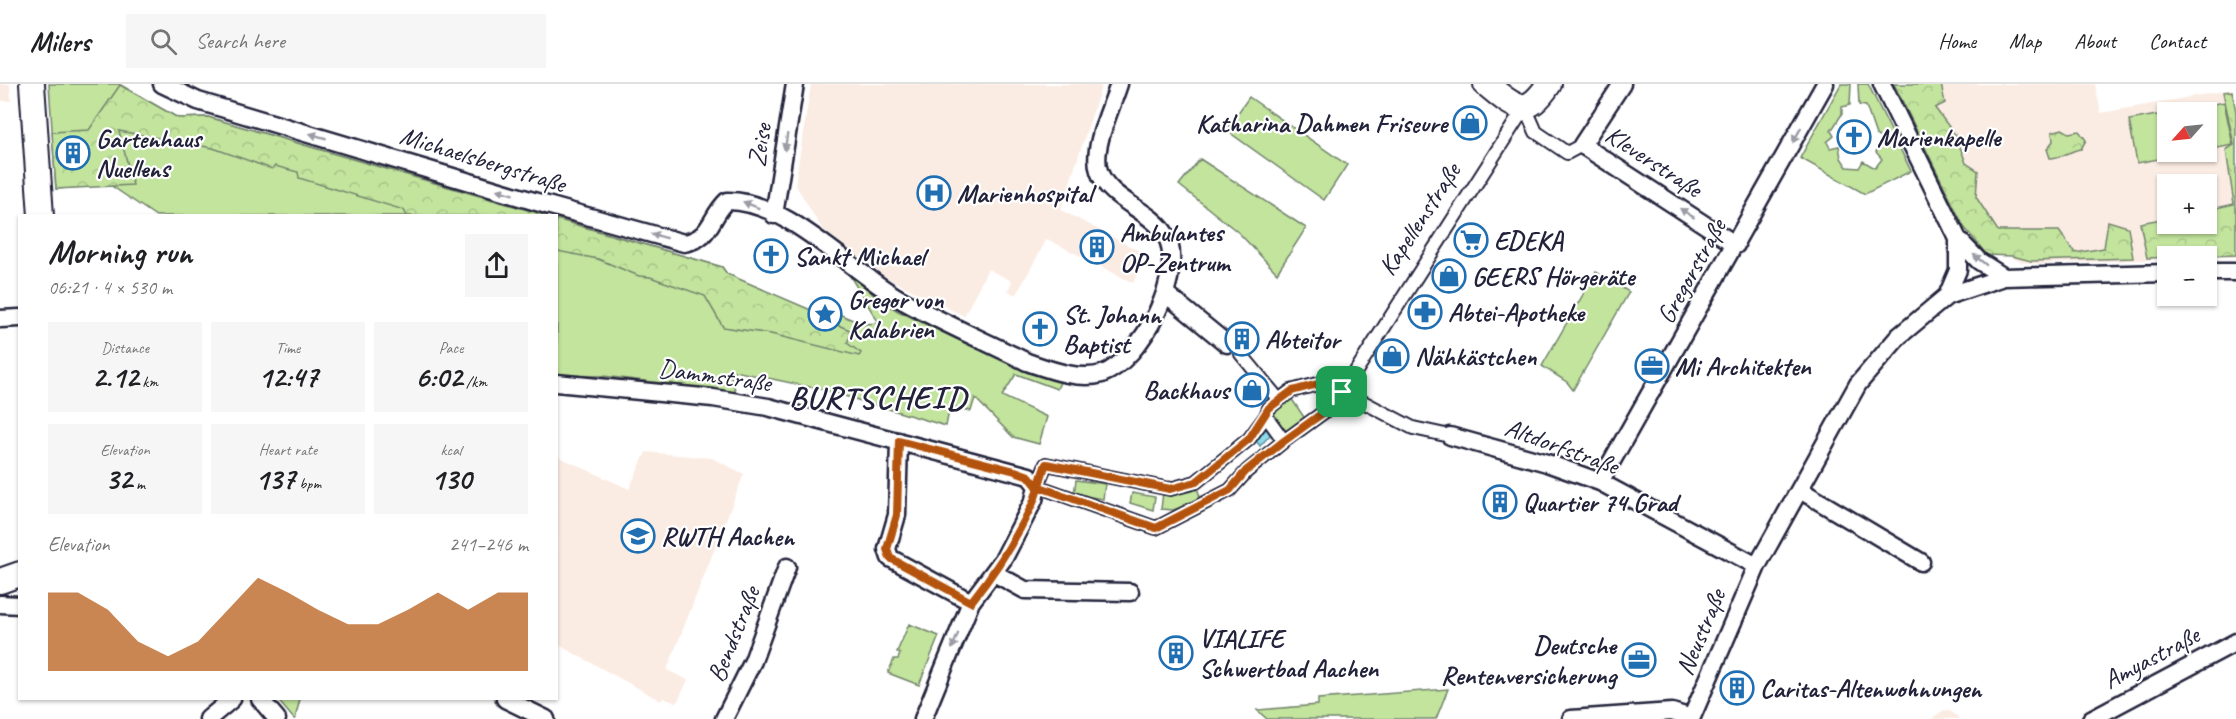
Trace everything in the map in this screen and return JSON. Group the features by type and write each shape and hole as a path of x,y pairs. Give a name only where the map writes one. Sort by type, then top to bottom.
{"main road":[{"path":"32,84 41,214"},
{"path":"1486,84 1510,102 1525,107"},
{"name":"Kapellenstraße","path":"1525,107 1533,104 1549,84"},
{"path":"0,581 18,574"}],"street":[{"name":"Michaelsbergstraße","path":"162,84 198,101 547,205 684,243 697,240 706,234 718,210 727,201 741,201 774,215"},
{"name":"Zeise","path":"774,215 795,84"},
{"path":"774,215 804,230 898,299 1027,362 1086,376 1100,375 1115,368 1132,351 1166,294 1171,270 1172,252 1164,232 1107,185 1099,172 1096,156 1119,84"},
{"path":"1582,145 1622,84"},
{"name":"Gregorstraße","path":"1600,483 1825,84"},
{"path":"1882,84 1958,240 1979,261 2004,277"},
{"name":"Kleverstraße","path":"1525,107 1536,132 1567,153 1582,145 1736,245"},
{"name":"Kapellenstraße","path":"1037,486 1156,528 1230,490 1246,471 1335,404 1525,107"},
{"path":"1947,296 1958,270 1958,240"},
{"path":"2217,272 2236,272"},
{"path":"1947,296 2004,277 2157,273"},
{"path":"1166,294 1227,344"},
{"name":"Neustraße","path":"1691,719 1757,566 1858,384 1899,336 1947,296"},
{"path":"0,320 18,318"},
{"path":"924,719 971,602 994,573 1034,500 1046,464 1170,489 1196,482 1249,439 1266,416 1269,408 1279,400 1241,354"},
{"name":"Altdorfstraße","path":"1279,400 1292,391 1325,382 1413,428 1547,463 1600,483 1757,566"},
{"name":"Dammstraße","path":"558,383 713,398 768,406 1015,471 1029,476 1037,486"},
{"path":"1266,416 1284,441"},
{"path":"899,441 897,515 887,549 890,558 971,602"},
{"path":"1800,490 1921,562"},
{"name":"Bendstraße","path":"724,719 753,661 787,567"},
{"path":"994,573 1025,590 1130,592"},
{"path":"0,604 18,605"},
{"name":"Amyastraße","path":"2091,719 2236,642"},
{"path":"208,719 231,700"},
{"path":"261,700 277,719"},
{"path":"508,700 546,719"},
{"path":"1571,719 1672,712 1691,719"}],"shaded area":[{"path":"0,84 10,84 11,101 0,101"},
{"name":"Marienhospital","path":"811,84 1102,84 1061,210 1147,255 1133,283 1047,239 1016,295 1008,291 1012,281 988,269 964,316 889,279 822,229 795,184"},
{"path":"1906,84 2095,84 2101,113 2157,103 2157,162 2217,162 2217,102 2162,102 2234,89 2236,102 2236,257 2217,257 2217,246 2157,246 2157,259 2041,264 2021,262 2003,254"},
{"name":"RWTH Aachen","path":"646,452 712,458 744,474 667,670 688,680 677,703 663,698 661,701 558,645 558,456 629,489"},
{"path":"1944,710 1952,712 1960,719 1931,719"}],"green space":[{"path":"49,84 119,84 178,118 208,117 541,214 153,214 110,185 56,189"},
{"path":"1841,84 1851,84 1850,105 1842,107 1842,114 1831,131 1834,136 1827,142 1830,148 1839,146 1841,158 1847,167 1859,168 1863,161 1875,168 1882,159 1876,152 1883,140 1876,135 1866,106 1859,105 1858,84 1868,84 1911,171 1865,194 1800,158"},
{"path":"1894,84 1941,84 1945,103 1935,108 1956,136 1966,163 1978,171 1976,197 1998,231 2059,231 2075,253 2104,248 2108,221 2128,227 2133,258 2031,261 2012,256 1987,255 1964,227"},
{"path":"120,85 178,118 208,117 541,214 406,214 404,210 299,178 298,172 275,166 272,169 213,148 119,131 133,185 56,189 52,132 89,130"},
{"path":"2232,91 2236,112 2236,255 2217,256 2217,246 2157,246 2157,258 2147,258 2140,223 2157,220 2157,234 2217,234 2217,208 2234,204 2226,150 2234,145 2223,92"},
{"path":"1249,97 1347,165 1324,200 1226,130"},
{"path":"2224,102 2233,145 2217,148 2217,103"},
{"path":"2157,115 2157,159 2137,163 2129,120"},
{"path":"2062,129 2069,133 2079,131 2086,140 2081,149 2050,158 2047,149 2053,141 2052,132"},
{"path":"1200,159 1306,228 1277,273 1239,233 1179,185"},
{"path":"558,219 722,267 727,274 828,318 832,311 862,324 879,323 845,268 877,298 898,311 1031,374 1061,380 1057,389 1016,374 1002,396 1047,417 1039,444 1013,437 975,398 971,411 950,406 946,426 824,390 735,371 731,378 736,392 603,376 558,375"},
{"path":"558,220 722,267 727,274 820,314 819,317 852,331 847,343 861,353 859,356 771,334 723,327 705,296 650,277 639,276 598,259 558,251"},
{"path":"1596,272 1629,292 1573,390 1567,382 1542,366"},
{"path":"1291,398 1306,420 1285,433 1271,413"},
{"path":"1076,480 1105,484 1103,499 1074,494"},
{"path":"1197,487 1201,500 1173,510 1161,509 1163,492"},
{"path":"1132,493 1155,497 1153,510 1130,503"},
{"path":"909,624 939,636 919,685 888,673 894,659 898,659 900,654 897,652"},
{"path":"1448,689 1436,719 1267,719 1257,710 1318,705 1318,699"},
{"path":"278,700 300,700 294,719"}],"water":[{"path":"1267,424 1272,433 1260,446 1254,438"}],"place":[{"name":"Katharina Dahmen Friseure","path":"1470,123"},
{"name":"Marienkapelle","path":"1854,137"},
{"name":"Gartenhaus Nuellens","path":"73,153"},
{"name":"Marienhospital","path":"934,193"},
{"name":"EDEKA","path":"1471,240"},
{"name":"Ambulantes OP-Zentrum","path":"1097,247"},
{"name":"Sankt Michael","path":"771,256"},
{"name":"GEERS Hörgeräte","path":"1449,276"},
{"name":"Abtei-Apotheke","path":"1425,312"},
{"name":"Gregor von Kalabrien","path":"825,314"},
{"name":"St. Johann Baptist","path":"1040,329"},
{"name":"Abteitor","path":"1242,339"},
{"name":"Nähkästchen","path":"1392,356"},
{"name":"Mi Architekten","path":"1652,366"},
{"name":"Backhaus","path":"1252,390"},
{"name":"Quartier 74 Grad","path":"1500,502"},
{"name":"RWTH Aachen","path":"638,536"},
{"name":"VIALIFE Schwertbad Aachen","path":"1176,653"},
{"name":"Deutsche Rentenversicherung","path":"1639,660"},
{"name":"Caritas-Altenwohnungen","path":"1737,688"}],"district":[{"name":"BURTSCHEID","path":"878,397"}],"route":[{"path":"1342,392 1325,382 1292,391 1269,408 1266,416 1249,439 1196,482 1170,489 1046,464 1037,486 1034,500 1004,558 971,602 890,558 887,549 897,515 899,441 1015,471 1029,476 1037,486 1156,528 1230,490 1246,471 1335,404 1342,392"}]}
